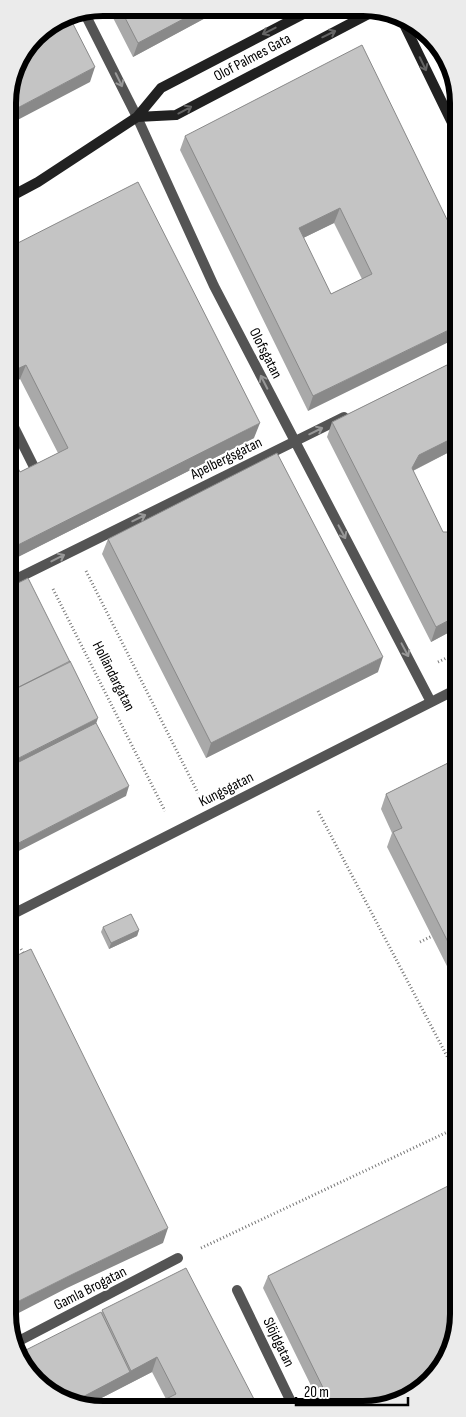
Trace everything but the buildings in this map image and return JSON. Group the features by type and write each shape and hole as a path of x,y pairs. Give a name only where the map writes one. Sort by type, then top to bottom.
{"street":[{"name":"Olof Palmes Gata","path":"16,194 38,182 137,117 161,88 299,16"},
{"name":"Olof Palmes Gata","path":"137,117 176,115 364,16"},
{"name":"Olofsgatan","path":"87,18 137,117 214,286 431,702"},
{"path":"406,28 450,119"},
{"name":"Apelbergsgatan","path":"16,579 355,412"},
{"path":"16,431 36,471"},
{"name":"Kungsgatan","path":"16,912 450,693"},
{"name":"Gamla Brogatan","path":"21,1340 178,1258"},
{"name":"Slöjdgatan","path":"237,1290 291,1401"}],"path":[{"name":"Holländargatan","path":"75,550 193,783"},
{"name":"Holländargatan","path":"42,566 160,800"},
{"path":"437,663 450,656"},
{"path":"318,811 450,1062"},
{"path":"420,942 432,936"},
{"path":"21,949 26,958"},
{"path":"178,1258 450,1131"}]}
